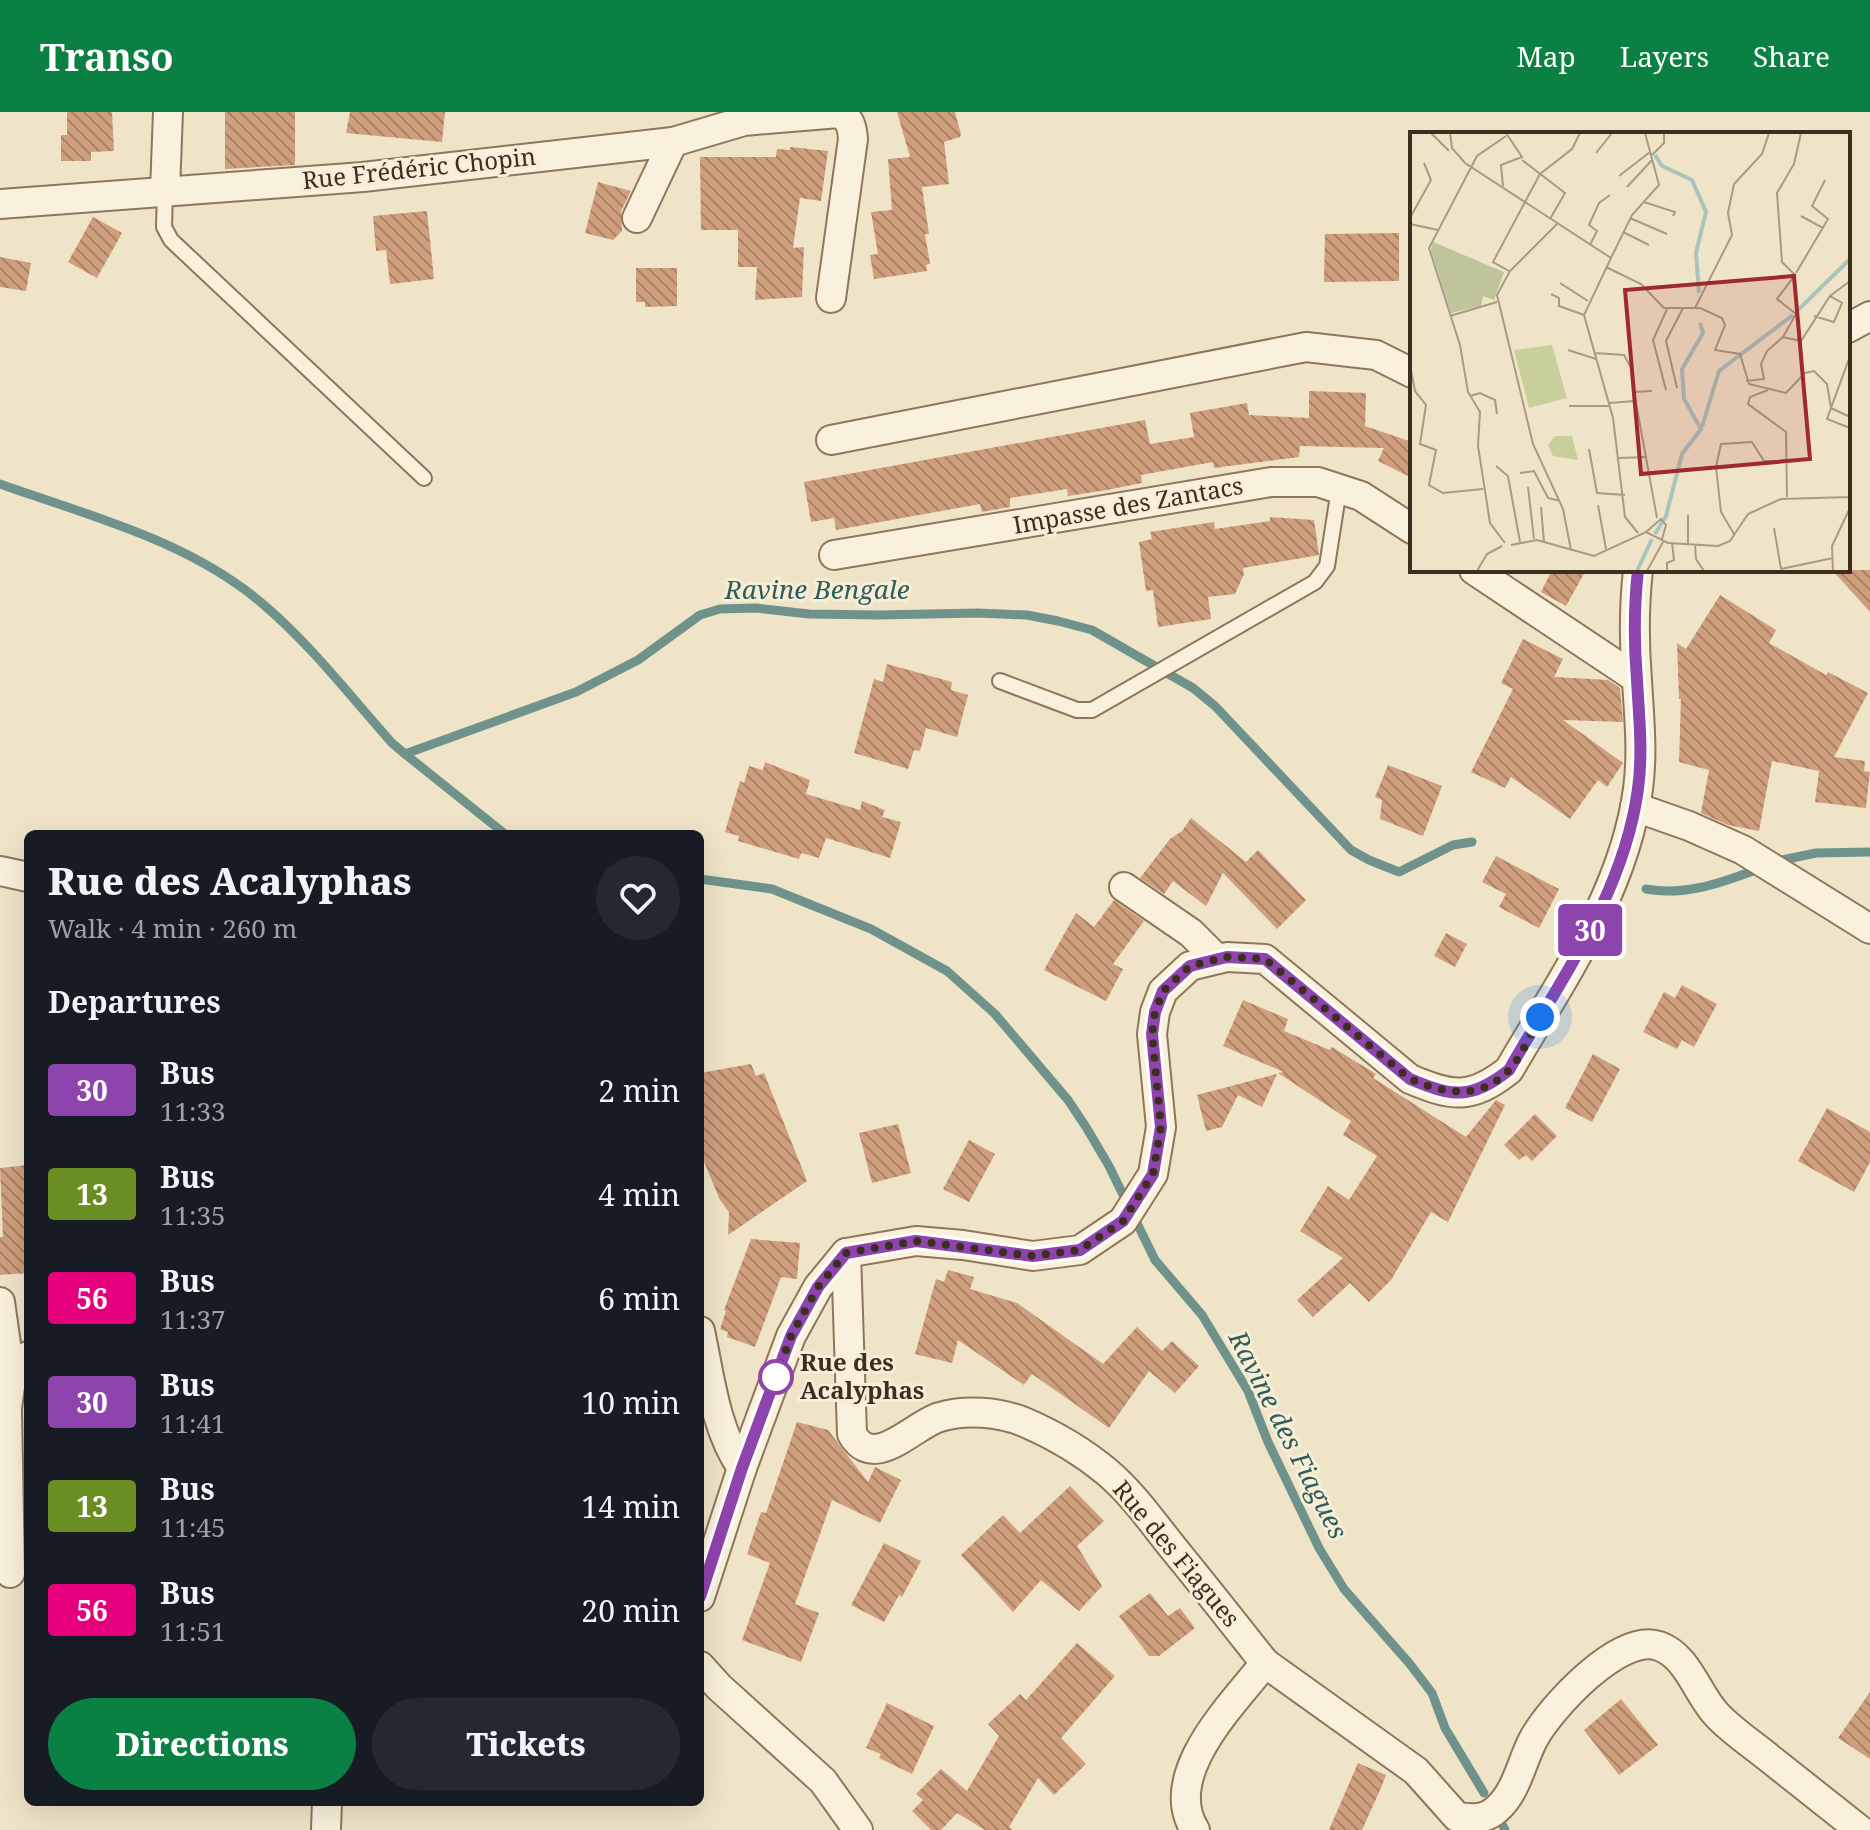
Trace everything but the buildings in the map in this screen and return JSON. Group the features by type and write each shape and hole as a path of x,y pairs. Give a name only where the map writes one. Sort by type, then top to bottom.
{"street":[{"path":"165,191 168,112"},
{"name":"Rue Frédéric Chopin","path":"0,204 363,177 673,142 744,116 839,113 846,117 852,127 831,298"},
{"path":"637,218 673,142"},
{"path":"1850,327 1870,316"},
{"path":"831,440 1306,347 1376,355 1410,372"},
{"name":"Impasse des Zantacs","path":"834,555 1271,482 1318,482 1361,496 1410,528"},
{"path":"1477,572 1636,678"},
{"path":"704,1585 742,1468 791,1336 818,1287 846,1253 916,1241 1033,1256 1080,1250 1123,1221 1153,1174 1161,1127 1152,1034 1155,1012 1163,991 1190,966 1227,957 1265,959 1410,1079 1436,1090 1461,1093 1486,1088 1509,1070 1601,909 1626,850 1635,807 1642,731 1636,678 1638,572"},
{"path":"1635,807 1743,850 1870,929"},
{"path":"0,871 24,876"},
{"path":"1124,887 1191,933 1217,959"},
{"name":"Rue des Fiagues","path":"846,1253 852,1434 856,1442 862,1447 879,1448 897,1443 938,1417 982,1413 1023,1421 1080,1452 1106,1471 1132,1497 1265,1663"},
{"path":"0,1302 11,1379 7,1408 13,1575"},
{"path":"704,1349 721,1426 730,1451 742,1468"},
{"path":"11,1379 24,1361"},
{"path":"1195,1830 1188,1819 1186,1794 1191,1770 1208,1734 1265,1663 1416,1771 1457,1817 1476,1820 1495,1811 1510,1795 1533,1740 1551,1713 1575,1687 1623,1651 1644,1644 1656,1644 1668,1649 1687,1670 1716,1715 1860,1830"},
{"path":"704,1670 823,1781 858,1830"},
{"path":"326,1829 327,1806"}],"lane":[{"path":"165,191 164,227 171,240 424,478"},
{"path":"1000,681 1077,710 1092,710 1154,675 1322,576 1327,566 1339,489"}],"waterway":[{"name":"Ravine Bengale","path":"0,484 138,532 172,547 235,583 298,637 405,754 576,692 638,660 700,615 720,609 756,608 809,614 1027,615 1092,630 1193,688 1215,706 1351,850 1369,860 1399,872 1453,845 1472,842"},
{"name":"Ravine des Fiagues","path":"405,754 500,830"},
{"name":"Ravine Bengale","path":"1782,860 1816,853 1870,852"},
{"name":"Ravine Bengale","path":"1646,889 1687,890 1753,871"},
{"name":"Ravine des Fiagues","path":"704,880 772,889 871,929 947,971 995,1014 1068,1100 1086,1127 1109,1166 1155,1260 1202,1315 1248,1391 1268,1442 1319,1548 1344,1589 1432,1693 1445,1728 1484,1793"},
{"name":"Ravine des Fiagues","path":"1503,1826 1505,1830"}],"bus line":[{"name":"30","path":"704,1585 742,1468 791,1336 818,1287 846,1253 916,1241 1033,1256 1080,1250 1123,1221 1153,1174 1161,1127 1152,1034 1155,1012 1163,991 1190,966 1227,957 1265,959 1410,1079 1436,1090 1461,1093 1486,1088 1509,1070 1601,909 1626,850 1639,788 1642,731 1636,678 1638,572"}],"place":[{"name":"Rue des Acalyphas","path":"776,1377"}],"route":[{"path":"776,1377 791,1336 818,1287 846,1253 916,1241 1033,1256 1080,1250 1123,1221 1153,1174 1161,1127 1152,1034 1155,1012 1163,991 1190,966 1227,957 1265,959 1410,1079 1436,1090 1461,1093 1486,1088 1509,1070 1540,1017"}]}
